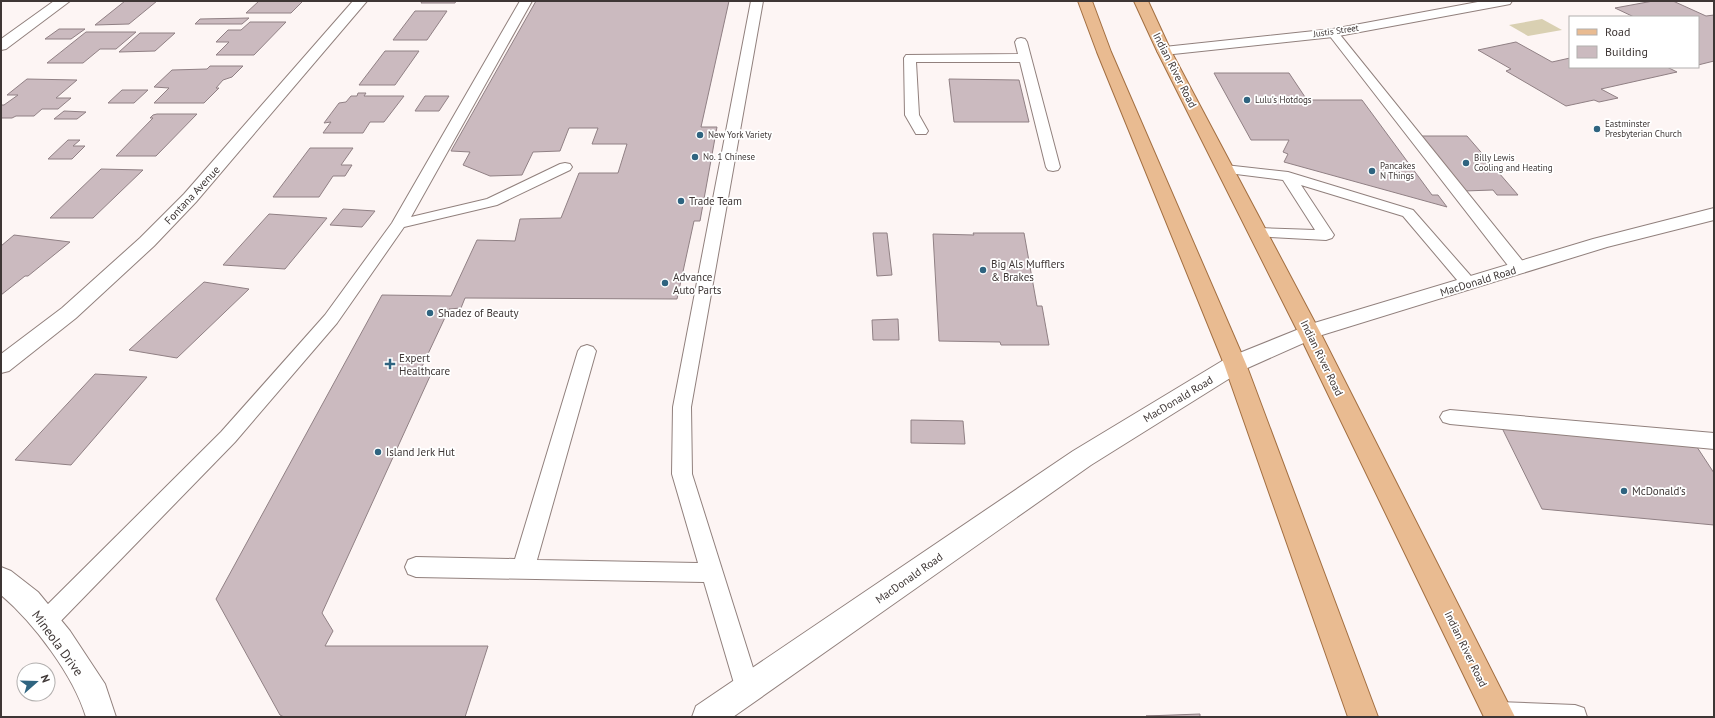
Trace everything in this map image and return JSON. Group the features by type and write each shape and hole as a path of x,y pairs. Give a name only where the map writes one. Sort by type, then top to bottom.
{"main road":[{"path":"1085,1 1107,59 1235,364 1363,717"},
{"name":"Indian River Road","path":"1141,1 1164,50 1309,332 1499,716"}],"street":[{"path":"1,46 63,1"},
{"name":"Fontana Avenue","path":"1,365 69,313 147,242 185,204 360,1"},
{"name":"Justis Street","path":"1164,50 1333,33 1505,1"},
{"name":"MacDonald Road","path":"707,717 1082,458 1235,364 1309,332 1600,243 1714,214"},
{"name":"Mineola Drive","path":"1,578 28,602 60,640 94,694 101,717"}],"lane":[{"path":"45,622 228,437 331,319 399,224 526,1"},
{"path":"748,690 682,474 682,407 757,1"},
{"path":"1333,33 1410,133 1519,268"},
{"path":"1021,42 1053,167"},
{"path":"921,131 912,115 910,58 1025,58"},
{"path":"399,224 492,202 565,167"},
{"path":"1225,168 1288,176 1408,213 1469,283"},
{"path":"1258,233 1326,235 1288,176"},
{"path":"523,569 587,351"},
{"path":"1450,417 1714,441"},
{"path":"416,567 712,573"},
{"path":"1499,716 1575,717"}],"shaded area":[{"path":"1542,19 1562,30 1528,36 1509,25"}],"building":[{"path":"125,1 157,1 129,24 95,25"},
{"path":"259,1 303,1 291,13 246,13"},
{"path":"422,1 456,1 455,3 421,3"},
{"path":"536,1 729,1 701,127 717,127 700,221 694,221 677,299 465,298 461,308 449,309 419,373 431,374 322,613 333,631 325,646 488,646 465,717 284,717 280,715 216,599 382,295 451,296 477,240 515,241 520,219 561,218 579,173 618,173 627,144 592,144 598,128 569,128 560,151 533,152 522,175 490,176 463,165 470,152 451,151"},
{"path":"1653,1 1673,1 1706,16 1714,15 1714,61 1699,65 1699,16 1632,16 1615,8"},
{"path":"415,11 447,11 427,40 393,40"},
{"path":"249,18 242,24 195,24 200,19"},
{"path":"250,22 286,22 254,55 216,55 229,42 216,42 228,30 241,30"},
{"path":"59,29 85,29 71,39 45,39"},
{"path":"86,32 136,32 116,49 100,49 83,63 47,63"},
{"path":"140,33 175,33 155,51 119,52"},
{"path":"1516,42 1552,62 1569,58 1569,68 1669,68 1677,72 1601,89 1618,98 1599,102 1594,100 1566,106 1506,71 1511,69 1478,50"},
{"path":"385,51 419,51 395,85 359,85"},
{"path":"210,66 243,66 232,77 223,80 216,88 219,88 204,103 154,103 169,88 154,87 172,70 207,69"},
{"path":"1214,73 1289,73 1307,100 1362,100 1432,195 1438,195 1447,207 1284,162 1288,154 1283,152 1289,140 1251,140"},
{"path":"27,79 77,80 56,98 71,98 58,109 42,109 34,116 1,118 1,105 4,105 18,95 7,95"},
{"path":"949,79 1019,80 1029,122 954,122"},
{"path":"122,90 148,90 134,103 108,103"},
{"path":"358,93 366,93 364,96 404,96 384,122 370,122 363,133 323,133 331,122 324,123 339,103 346,102 351,96 357,96"},
{"path":"425,96 449,96 439,111 415,111"},
{"path":"64,111 86,112 77,119 54,119"},
{"path":"157,114 197,114 156,156 116,156 153,118 150,118"},
{"name":"Billy Lewis Cooling and Heating","path":"1421,136 1467,136 1518,195 1497,195 1493,190 1464,191"},
{"path":"68,140 80,140 73,146 85,146 72,159 48,159"},
{"path":"310,148 353,148 341,165 352,165 345,176 333,176 319,197 273,197"},
{"path":"101,169 143,170 93,218 50,218"},
{"path":"343,209 375,211 362,227 330,225"},
{"path":"269,214 327,218 285,269 223,265"},
{"path":"873,233 887,233 892,275 877,276"},
{"name":"Big Als Mufflers & Brakes","path":"973,233 1024,233 1037,306 1042,306 1049,345 1001,345 1000,342 939,341 933,234 974,235"},
{"path":"14,235 70,242 28,276 25,276 1,295 1,246"},
{"path":"204,282 249,289 177,358 129,350"},
{"path":"898,319 899,340 873,340 872,320"},
{"path":"95,374 147,377 71,465 15,460"},
{"path":"911,420 963,421 965,444 911,443"},
{"name":"McDonald's","path":"1502,428 1695,444 1714,473 1714,525 1542,509"},
{"path":"1200,714 1200,717 1146,716"}],"place":[{"name":"Lulu's Hotdogs","path":"1247,100"},
{"name":"Eastminster Presbyterian Church","path":"1597,129"},
{"name":"New York Variety","path":"700,135"},
{"name":"No. 1 Chinese","path":"695,157"},
{"name":"Billy Lewis Cooling and Heating","path":"1466,163"},
{"name":"Pancakes N Things","path":"1372,171"},
{"name":"Trade Team","path":"681,201"},
{"name":"Big Als Mufflers & Brakes","path":"983,270"},
{"name":"Advance Auto Parts","path":"665,283"},
{"name":"Shadez of Beauty","path":"430,313"},
{"name":"Expert Healthcare","path":"390,364"},
{"name":"Island Jerk Hut","path":"378,452"},
{"name":"McDonald's","path":"1624,491"}]}
